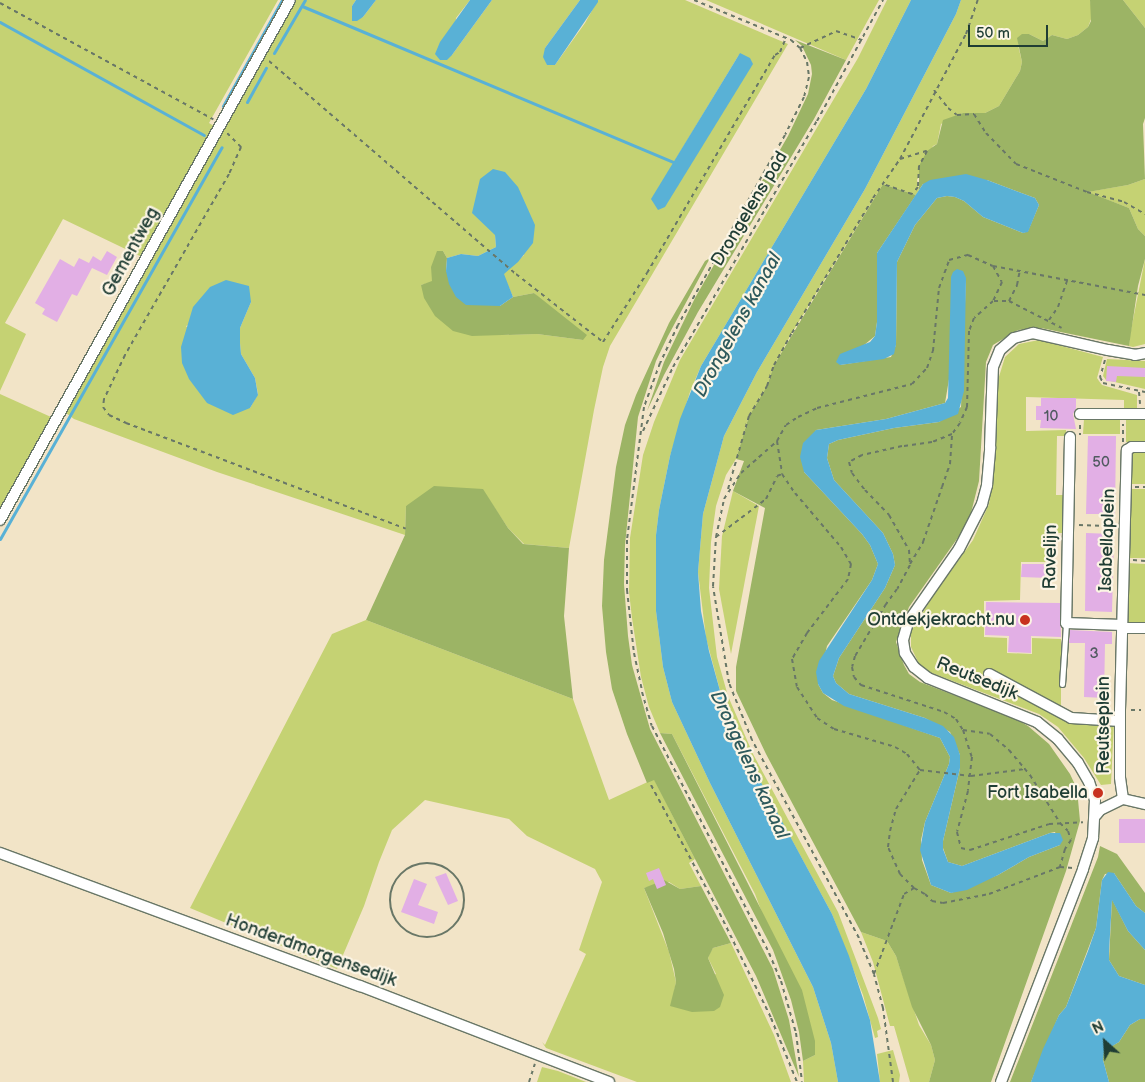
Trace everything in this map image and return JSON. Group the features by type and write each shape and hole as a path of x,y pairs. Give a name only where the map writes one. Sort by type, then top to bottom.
{"street":[{"name":"Gementweg","path":"0,520 290,0"},
{"name":"Reutsedijk","path":"1001,1082 1083,869 1093,838 1096,815 1095,800 1089,782 1078,762 1058,739 1037,722 928,678 914,667 905,653 903,640 908,622 959,549 982,504 987,484 993,367 1000,350 1014,338 1033,333 1108,350 1135,354 1145,353"},
{"path":"1080,414 1145,414"},
{"name":"Ravelijn","path":"1066,623 1070,437"},
{"path":"1128,448 1145,447"},
{"name":"Isabellaplein","path":"1122,626 1128,448"},
{"path":"1066,623 1145,628"},
{"name":"Reutseplein","path":"1122,626 1120,777 1123,799 1145,804"},
{"path":"989,674 1071,718 1120,721"},
{"path":"1096,815 1100,810 1123,799"},
{"name":"Honderdmorgensedijk","path":"0,853 609,1082"}],"lane":[{"path":"1062,684 1066,623"}],"path":[{"path":"694,0 786,38 800,48 807,62 808,76 804,97 785,135 678,325 660,363 644,407 627,540 627,580 634,653 642,692 652,726 778,974 796,1033 802,1082"},
{"name":"Drongelens pad","path":"642,433 677,359 862,40 883,0"},
{"path":"895,1082 883,1008 874,974 859,938 775,784 737,705 724,654 713,586 716,537 748,416 767,386 774,365 900,159 934,90 966,34 978,0"},
{"path":"0,3 215,120 241,147 228,174 125,355 104,399 103,408 109,415 126,423 406,529"},
{"path":"800,48 836,31 862,40"},
{"path":"260,53 516,274 603,342 652,264 775,55 780,52 786,38"},
{"path":"934,90 948,108 957,115 974,114 986,133 1016,164 1087,192 1124,202 1145,214"},
{"path":"883,184 912,194 918,187 919,166 927,151 900,159"},
{"path":"728,491 745,468 776,441 786,425 798,417 817,408 912,384 927,368 933,351 939,288 949,260 968,256 993,266 1145,296"},
{"path":"1009,301 1017,285 1020,270"},
{"path":"1049,320 1058,308 1068,280"},
{"path":"994,300 1009,301 1049,320 1058,325 1076,342"},
{"path":"1105,360 1100,377 1103,383 1145,392"},
{"path":"1070,437 1080,436 1080,414"},
{"path":"1123,414 1122,445 1128,448"},
{"path":"910,565 923,542 950,464 952,434"},
{"path":"776,441 782,474 795,494 841,547 851,564 848,579 807,633 792,659 798,687 817,718 834,729 895,747 907,754 920,770 971,776 1025,770"},
{"path":"716,537 766,499 777,476 782,474"},
{"path":"1068,524 1124,526"},
{"path":"920,770 896,809 888,846 900,874 914,888 926,894 932,901 943,903 966,900 988,894 1060,867 1065,849 1071,840 1068,831 1060,823 1025,770 1009,750 990,734 963,730"},
{"path":"651,785 746,966 771,1018 797,1082"},
{"path":"1060,823 1083,822 1096,815"},
{"path":"432,863 452,872 462,884 464,902 462,913 451,929 440,935 423,937 410,933 400,925 393,914 390,902 393,884 411,866 432,863"},
{"path":"874,974 904,894 914,888"},
{"path":"530,1082 538,1054"}],"green space":[{"path":"0,0 278,0 209,123 214,126 140,256 63,219 5,323 26,334 0,391"},
{"path":"295,0 356,0 352,6 353,21 363,17 376,0 470,0 456,18 452,55 492,0 580,0 545,48 547,65 555,65 585,23 598,0 685,0 788,44 610,346 603,367 594,410 569,548 524,544 508,528 482,489 406,506 405,535 217,472 74,419 66,413","holes":["740,53 658,210 674,162","495,235 524,255 503,274 513,297 534,293 583,340 537,334 494,335 421,285 432,282 443,251 447,258 461,254 478,256 496,247","251,302 240,328 241,354 255,378 258,394 250,408 186,326"]},
{"path":"706,0 879,0 846,60"},
{"path":"887,0 911,0 866,89 701,366 690,392 670,456 656,535 656,611 663,667 672,702 710,783 813,987 831,1043 838,1082 804,1082 803,1061 815,1055 755,894 672,734 660,733 649,707 641,677 629,592 630,538 643,455 654,422 680,360 858,58"},
{"path":"961,0 1090,0 1093,14 1088,27 1078,35 1067,39 1052,35 1043,41 1029,34 1018,45 1022,62 1020,71 999,106 985,113 963,113 941,124 937,144 933,146 917,180 919,190 916,195 883,184 792,333 774,365 767,386 749,416 736,459 726,475 716,506 711,542 709,588 717,657 728,696 753,754 838,912 878,1018 881,1029 877,1031 878,1037 875,1038 863,995 832,914 747,757 722,698 706,638 698,572 703,514 724,436 757,372 865,189 956,14"},
{"path":"1090,0 1123,0 1145,28 1145,118 1143,124 1145,179 1128,185 1088,192 1129,208 1138,229 1145,236 1145,259 1138,286 1129,346 1041,328 1018,330 993,345 986,362 979,481 971,513 964,529 909,607 896,642 909,674 920,682 1016,719 1028,726 1049,744 1070,774 1077,789 1080,821 1066,871 991,1082 929,1082 935,1060 931,1045 912,1007 896,956 887,941 861,932 766,754 736,691 736,667 765,508 733,491 744,461 736,459 749,416 767,386 774,365 883,184 916,195 877,253 877,322 875,336 840,365 891,357 896,345 897,262 915,225 937,198 955,197 964,201 983,217 1023,233 1028,231 1039,205 1035,198 987,180 923,184 919,190 919,166 927,151 937,144 943,120 963,113 985,113 999,106 1020,71 1022,62 1017,38 1022,34 1029,34 1043,41 1052,35 1067,39 1078,35 1088,27 1091,21","holes":["966,278 961,407 939,422 894,428 838,440 829,444 827,458 834,480 883,533 893,554 895,565 885,588 839,658 833,676 836,683 849,694 925,718 950,732 960,755 960,768 943,841 943,848 948,862 962,866 1055,832 1060,845 1029,857 998,875 951,893 931,885 922,860 921,840 925,822 949,764 950,757 940,738 832,700 823,693 818,684 827,646 872,580 878,564 870,545 862,534 804,472 816,430 886,419 945,403"]},
{"path":"1123,0 1145,0 1145,28"},
{"path":"795,40 846,60 814,119 698,312 647,411 664,362 695,298 788,136 808,94 812,74 811,65 802,46"},
{"path":"1145,179 1145,236 1138,229 1129,208 1087,192 1128,185"},
{"path":"437,251 443,251 447,258 446,271 500,306 513,297 534,293 587,335 583,340 537,334 472,336 453,331 435,316 424,298 421,285 432,281 431,267"},
{"path":"710,258 656,361 638,417 625,545 624,584 628,636 632,665 650,729 773,969 789,1020 799,1077 756,976 654,780 647,783 627,734 612,689 606,652 602,606 604,560 616,467 625,425 636,395 669,323 705,261"},
{"path":"1145,259 1145,344 1133,347 1129,346 1130,335"},
{"path":"1039,340 1103,357 1097,378 1102,385 1137,395 1137,411 1124,411 1124,400 1026,397 1026,431 1066,430 1066,436 1057,436 1056,495 1065,495 1064,533 1055,533 1054,562 1021,562 1020,600 984,601 984,637 1007,638 1007,653 1032,654 1032,638 1061,639 1061,709 1114,722 1111,784 1101,785 1084,758 1058,727 1039,714 924,670 920,666 911,647 911,631 933,596 973,540 989,504 998,380 1005,357 1019,344"},
{"path":"1107,359 1145,361 1145,389 1106,380 1103,376"},
{"path":"0,394 51,417 0,508"},
{"path":"1126,417 1145,418 1145,443 1126,442"},
{"path":"1120,418 1120,434 1083,434 1084,419"},
{"path":"1129,450 1145,451 1145,484 1128,484"},
{"path":"434,486 483,489 508,528 523,544 569,548 564,616 573,699 366,620 405,535 406,506"},
{"path":"1129,489 1145,489 1145,558 1127,558"},
{"path":"733,491 759,506 731,654 719,589 722,536"},
{"path":"1127,563 1145,564 1145,624 1127,625"},
{"path":"366,620 573,699 609,800 654,779 695,859 689,863 701,886 680,889 669,882 644,888 669,952 676,982 674,992 716,974 708,958 710,953 713,948 731,943 774,1035 791,1082 637,1082 546,1048 542,1042 545,1045 586,954 579,950 602,882 595,869 527,836 509,819 425,800 392,830 364,906 337,969 190,908 332,634"},
{"path":"660,733 672,734 802,990 815,1041 815,1055 803,1061 799,1032 791,1000 773,950"},
{"path":"1100,846 1117,854 1145,893 1145,913 1136,906 1114,873 1105,874 1102,880 1096,928 1066,1007 1059,1015 1031,1082 1010,1082 1098,857"},
{"path":"664,880 680,889 701,886 731,943 713,948 708,958 724,995 720,1007 714,1011 692,1012 670,1006 676,982 674,969 663,933 644,888"},
{"path":"1112,899 1128,931 1145,950 1145,985 1119,976 1109,960"},
{"path":"861,932 887,941 896,956 919,1025 931,1045 935,1060 929,1082 910,1082 894,1026 890,1026 873,962"},
{"path":"1140,1019 1145,1019 1145,1082 1109,1082 1103,1060 1103,1051 1119,1042 1130,1025"},
{"path":"893,1050 900,1075 899,1082 880,1082 877,1054"},
{"path":"542,1067 558,1071 586,1082 537,1082"}],"water":[{"path":"356,0 376,0 363,17 357,21 352,21 352,6"},
{"path":"470,0 492,0 452,55 447,60 440,60 435,54 440,42"},
{"path":"580,0 598,0 598,2 555,65 547,65 543,57 545,48"},
{"name":"Drongelens kanaal","path":"911,0 961,0 956,14 865,189 757,372 724,436 703,514 698,572 701,611 709,651 722,698 736,736 832,914 849,956 870,1020 880,1082 838,1082 831,1043 813,987 710,783 672,702 663,667 656,611 656,535 670,456 680,419 701,366 866,89"},
{"path":"740,53 750,58 753,64 665,207 658,210 651,199"},
{"path":"493,169 505,172 518,187 535,225 533,243 518,262 504,274 513,297 500,306 466,305 456,297 449,284 446,271 447,258 461,254 478,256 496,247 495,235 472,213 480,179"},
{"path":"966,174 1035,198 1039,205 1028,232 1023,233 983,217 964,201 955,197 937,198 915,225 897,262 896,345 894,354 884,359 840,365 836,362 840,354 870,342 875,336 877,322 877,253 923,184 930,180"},
{"path":"957,269 963,271 966,278 964,391 958,414 939,422 894,428 838,440 829,444 827,458 834,480 883,533 893,554 895,565 885,588 839,658 833,676 836,683 849,694 925,718 943,726 954,737 960,755 960,768 943,841 943,849 948,862 962,866 1050,833 1060,833 1063,840 1060,845 1029,857 967,890 951,893 931,885 920,850 925,822 949,764 950,757 940,738 844,706 823,693 818,684 816,672 819,661 872,580 878,564 870,545 862,534 804,472 800,457 803,443 816,430 886,419 945,403 948,398 951,277"},
{"path":"226,280 249,286 251,302 240,328 240,343 241,354 255,378 258,395 250,408 233,415 207,403 189,379 182,363 181,347 193,307 210,287"},
{"path":"1108,872 1114,873 1136,906 1145,913 1145,950 1128,931 1112,900 1109,960 1119,976 1145,985 1145,1019 1140,1019 1130,1025 1119,1042 1104,1051 1103,1060 1109,1082 1031,1082 1043,1049 1059,1015 1066,1007 1088,951 1096,928 1102,880"}],"building":[{"path":"107,251 117,257 107,275 92,268 77,296 72,294 57,322 42,314 45,309 35,303 60,259 74,267 79,258 89,263 93,256 101,261"},
{"path":"1107,366 1145,368 1145,377 1117,376 1116,382 1106,381"},
{"path":"1041,398 1076,398 1076,408 1073,414 1076,429 1040,428 1041,420 1036,420 1036,406 1041,406"},
{"path":"1088,436 1116,436 1115,514 1086,514"},
{"path":"1086,533 1114,534 1112,612 1085,611"},
{"path":"1022,564 1048,564 1048,578 1021,577"},
{"path":"986,602 1060,603 1061,637 1031,636 1031,653 1008,652 1009,636 985,635"},
{"path":"1070,630 1112,632 1112,644 1105,644 1104,698 1084,697 1085,643 1069,643"},
{"path":"1119,819 1145,819 1145,843 1119,843"},
{"path":"659,868 666,885 657,889 653,879 649,881 646,873"},
{"path":"446,873 458,901 448,905 435,877"},
{"path":"414,879 427,884 418,905 438,912 434,924 401,912"}],"waterway":[{"path":"223,106 282,0"},
{"path":"274,53 305,0"},
{"path":"302,6 674,162"},
{"path":"0,22 204,135"},
{"path":"247,102 266,68"},
{"path":"0,539 222,147"}],"place":[{"name":"Ontdekjekracht.nu","path":"1025,620"},
{"name":"Fort Isabella","path":"1098,793"}]}
